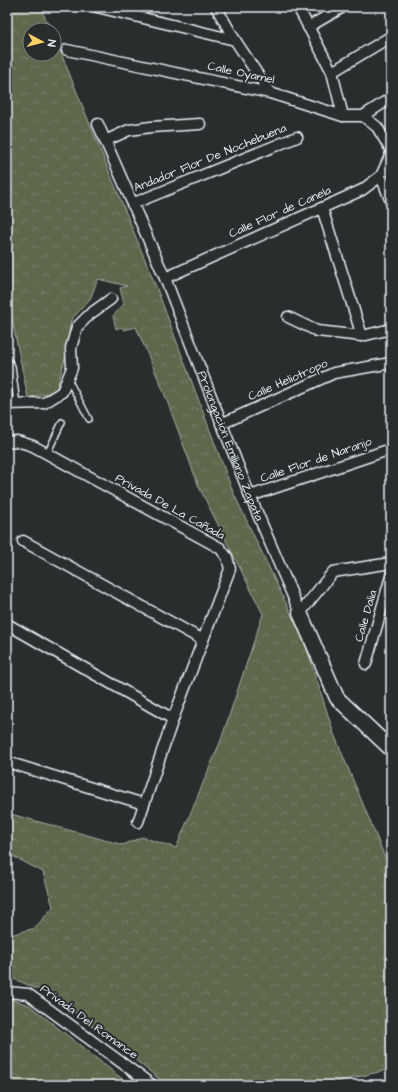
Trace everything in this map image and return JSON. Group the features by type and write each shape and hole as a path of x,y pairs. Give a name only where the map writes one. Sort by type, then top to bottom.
{"main road":[{"name":"Prolongación Emiliano Zapata","path":"300,613 337,698 391,749"}],"street":[{"path":"97,7 235,40"},
{"path":"216,7 235,40 270,92"},
{"path":"298,7 332,72 343,116"},
{"path":"308,27 344,7"},
{"path":"332,72 390,37"},
{"name":"Calle Oyamel","path":"67,50 270,92 343,116 363,116"},
{"path":"391,98 363,116 377,127 391,150"},
{"name":"Prolongación Emiliano Zapata","path":"98,124 164,278 250,496 300,613"},
{"path":"105,141 129,130 200,124"},
{"name":"Andador Flor De Nochebuena","path":"132,204 297,137"},
{"name":"Calle Flor de Canela","path":"164,278 362,190 381,176 391,154"},
{"path":"381,176 391,202"},
{"path":"322,208 362,336"},
{"path":"12,404 44,403 62,392 72,368 72,348 77,327 90,314 111,299"},
{"path":"288,317 317,331 362,336 391,329"},
{"name":"Calle Heliotropo","path":"221,424 334,373 391,363"},
{"name":"Privada De La Cañada","path":"7,442 17,441 33,446 220,548 227,557 230,569 173,719 138,822"},
{"name":"Calle Flor de Naranjo","path":"250,496 391,449"},
{"path":"23,541 203,640"},
{"path":"300,613 333,572 391,563"},
{"name":"Calle Dalia","path":"366,664 391,576"},
{"path":"7,624 173,719"},
{"path":"7,762 144,804"},
{"name":"Privada Del Romance","path":"7,992 28,994 152,1085"}],"lane":[{"path":"7,359 12,366 14,382 12,404"},
{"path":"68,378 89,419"},
{"path":"7,379 14,382"},
{"path":"46,454 62,422"}],"green space":[{"path":"7,7 40,7 47,22 22,22 22,62 62,62 62,56 157,289 233,492 305,643 334,734 391,872 391,1069 332,1083 332,1085 167,1085 54,996 7,976 7,936 35,928 53,907 43,872 7,853 7,813 123,845 142,837 176,848 221,740 263,614 199,487 163,390 136,327 124,330 121,327 116,329 113,316 124,304 120,288 127,286 98,279 90,299 71,320 66,355 56,391 28,398 7,295"},
{"path":"7,998 29,1005 130,1085 7,1085"}]}
